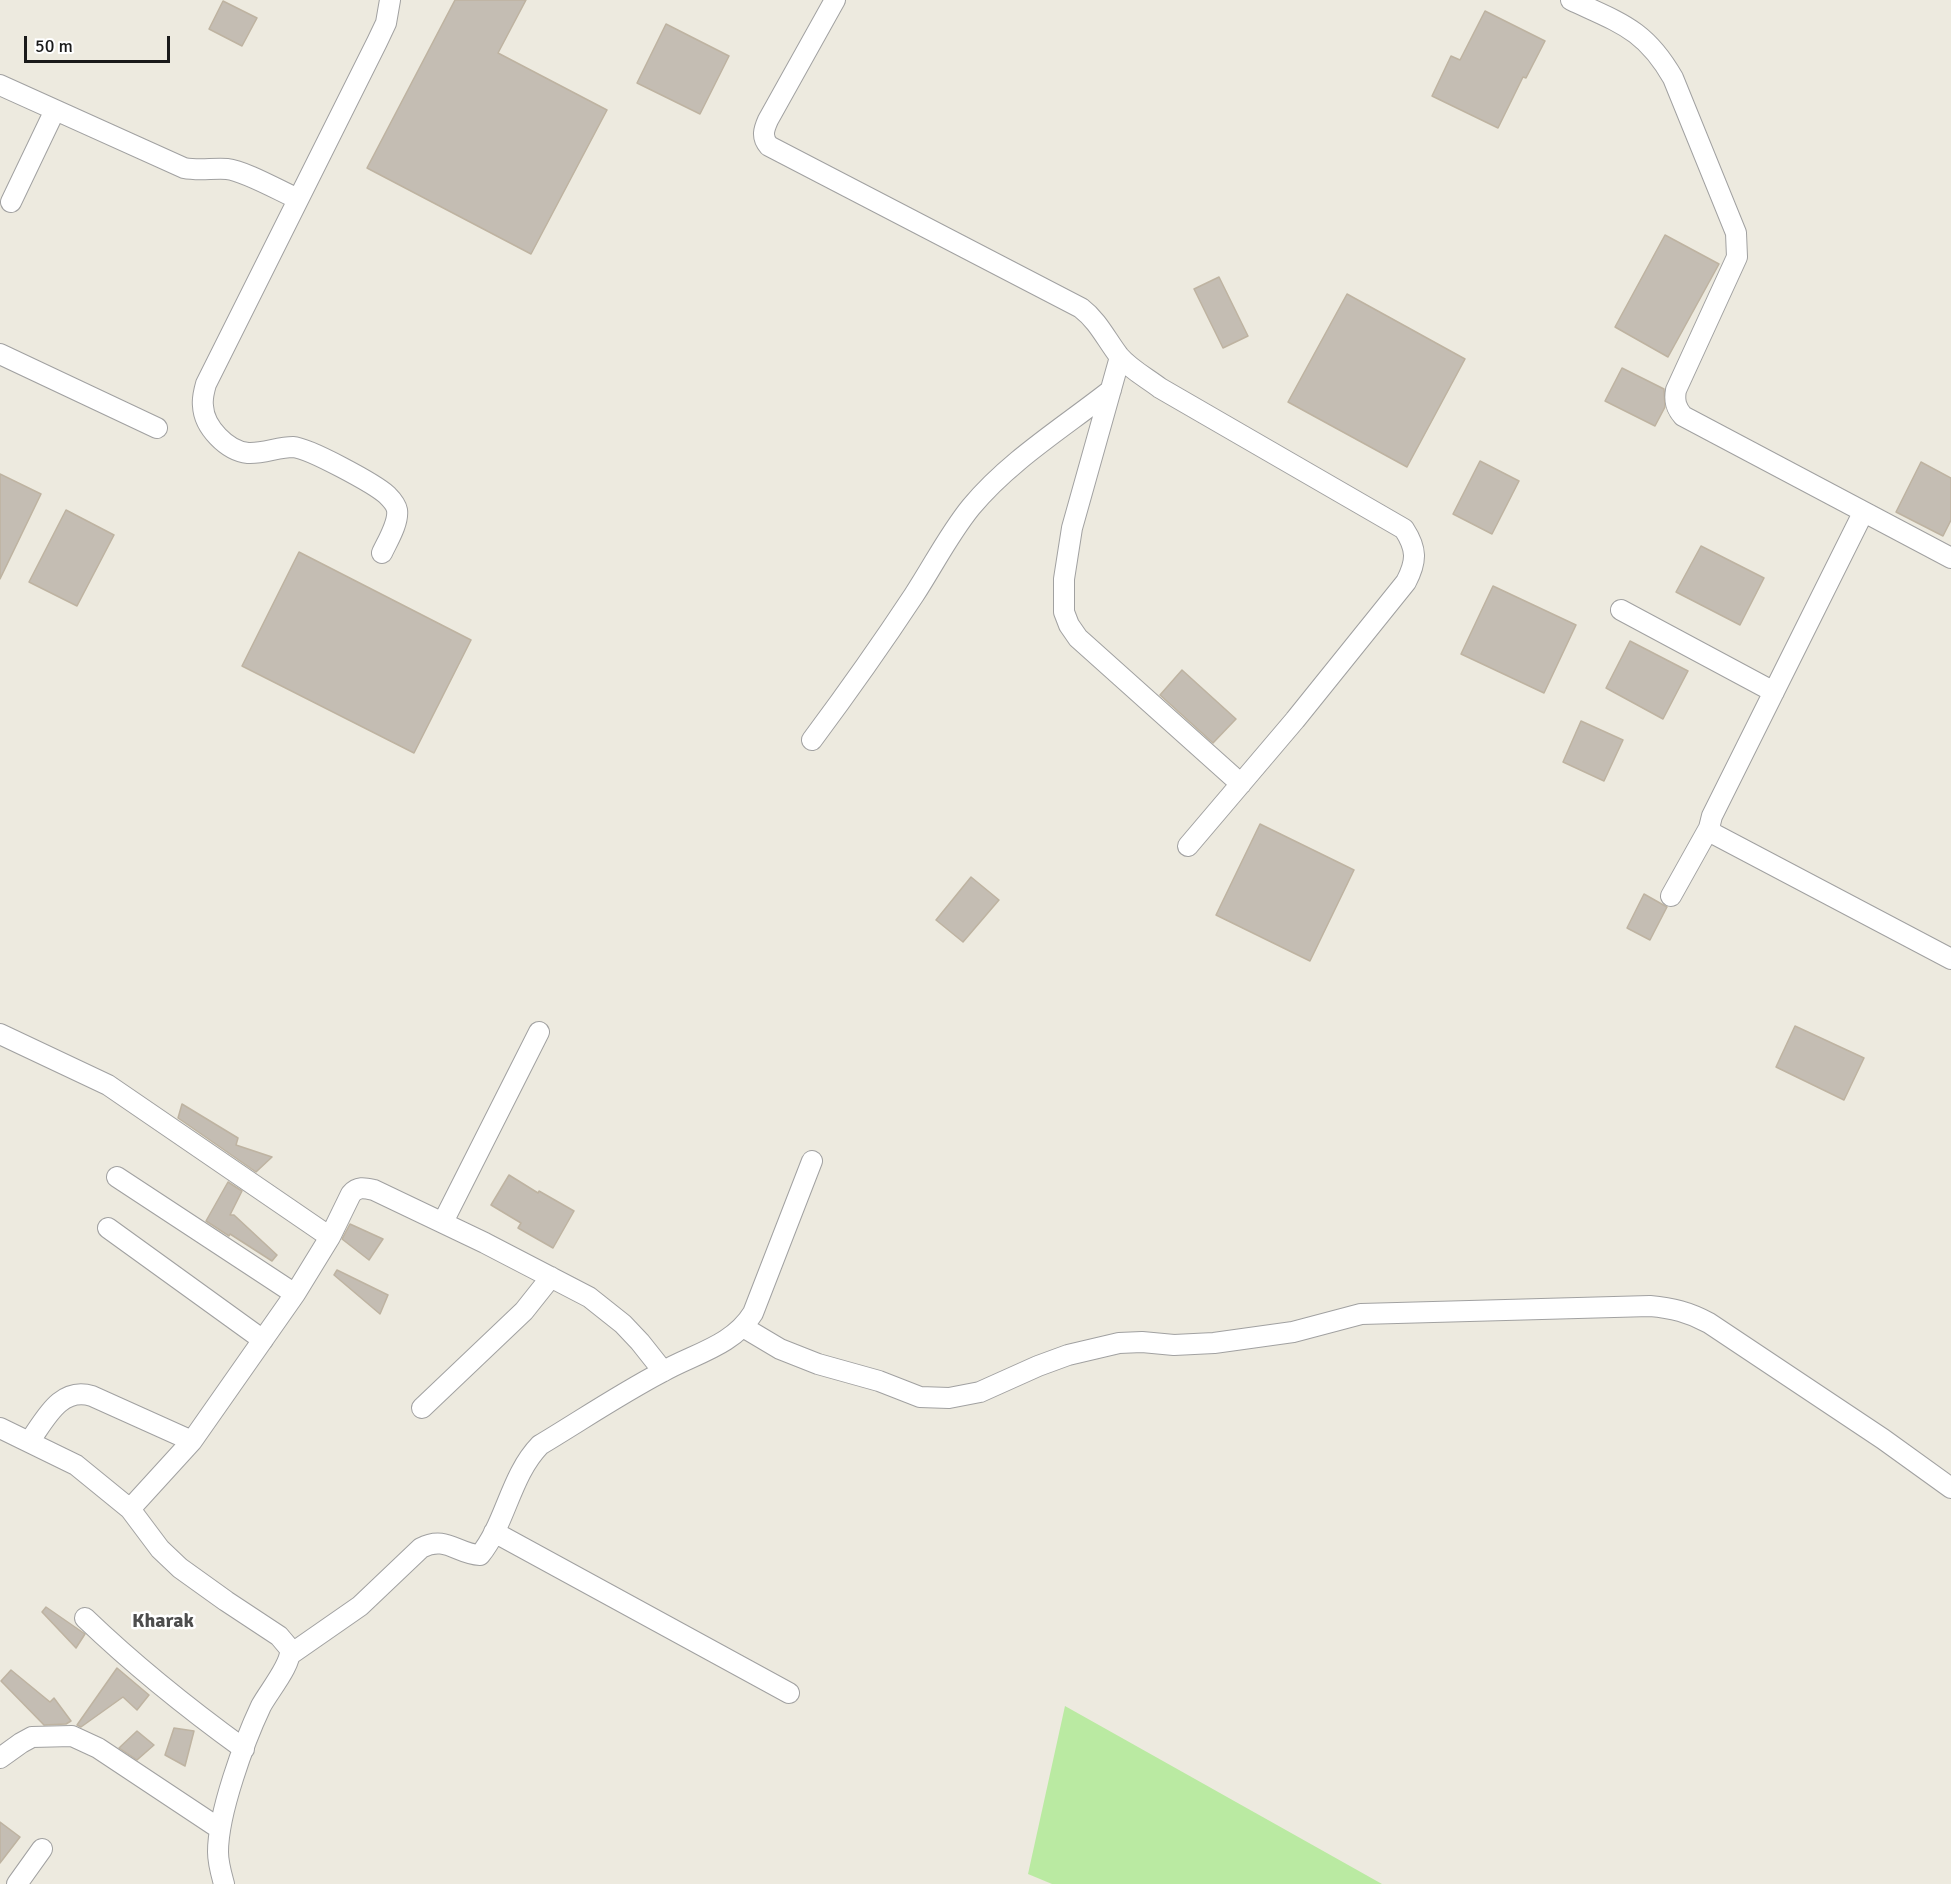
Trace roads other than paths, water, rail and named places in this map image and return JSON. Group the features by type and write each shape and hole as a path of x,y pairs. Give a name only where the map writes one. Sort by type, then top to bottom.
{"street":[{"path":"382,553 397,511 393,502 382,491 307,451 295,447 260,452 239,450 223,441 210,427 203,408 206,384 386,23 390,0"},
{"path":"835,0 768,120 763,135 765,142 773,149 1081,308 1096,321 1120,357 1160,388 1404,529 1414,550 1413,569 1406,582 1295,720 1188,846"},
{"path":"1571,0 1631,29 1646,40 1660,55 1672,78 1736,233 1737,257 1676,390 1674,398 1678,411 1683,416 1863,513 1951,558"},
{"path":"0,85 184,168 226,169 298,199"},
{"path":"11,202 55,110"},
{"path":"0,354 157,429"},
{"path":"1120,357 1072,528 1064,579 1064,612 1078,638 1241,784"},
{"path":"812,740 871,660 971,507 1017,463 1111,390"},
{"path":"1671,896 1709,828 1712,816 1863,513"},
{"path":"1621,610 1774,692"},
{"path":"1709,828 1725,839 1951,959"},
{"path":"443,1222 539,1032"},
{"path":"0,1034 108,1085 330,1237"},
{"path":"224,1884 219,1866 220,1829 243,1749 261,1705 291,1654 360,1606 428,1544 442,1543 480,1556 494,1532 527,1461 540,1445 663,1371 711,1349 743,1327 753,1313 812,1161"},
{"path":"117,1178 295,1294"},
{"path":"130,1509 192,1441 295,1294 330,1237 351,1194 356,1189 374,1190 443,1222 589,1297 623,1324 663,1371"},
{"path":"108,1228 263,1340"},
{"path":"422,1408 524,1311 551,1277"},
{"path":"743,1327 792,1355 879,1381 910,1394 936,1398 971,1395 1068,1355 1119,1343 1142,1342 1174,1345 1214,1343 1293,1332 1361,1314 1537,1308 1669,1307 1688,1312 1709,1323 1883,1439 1951,1488"},
{"path":"29,1442 59,1402 71,1395 81,1393 192,1441"},
{"path":"3,1435 29,1442 76,1465 130,1509 168,1557 195,1580 279,1636 291,1649 291,1654"},
{"path":"494,1532 789,1693"},
{"path":"85,1618 130,1661 176,1700 243,1749"},
{"path":"0,1758 32,1737 72,1736 98,1748 220,1829"},
{"path":"17,1884 42,1849"}],"district":[{"name":"Kharak","path":"163,1622"}]}
